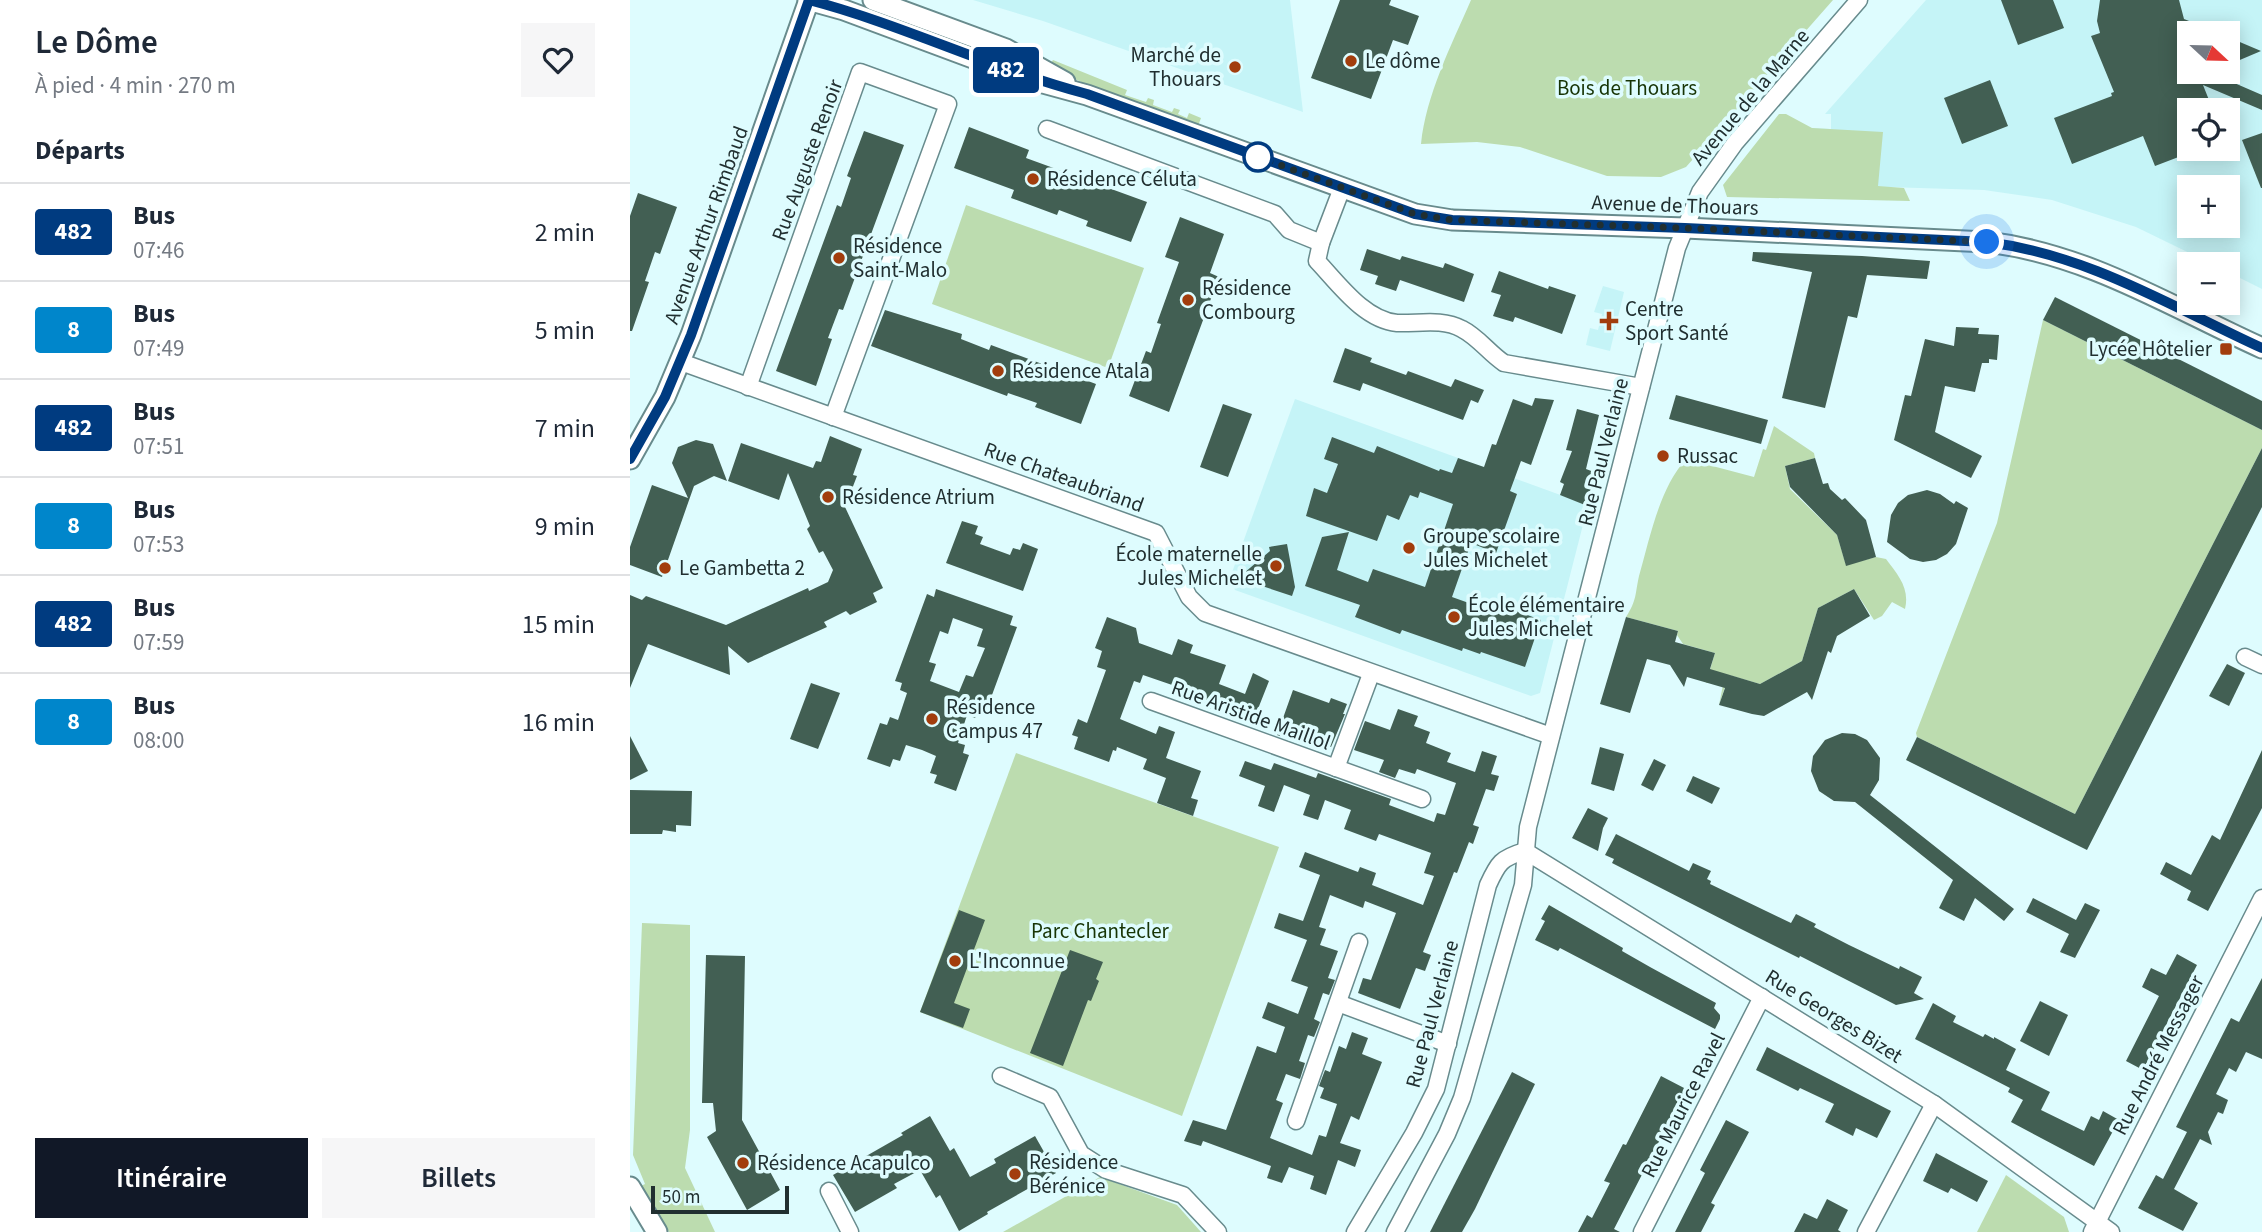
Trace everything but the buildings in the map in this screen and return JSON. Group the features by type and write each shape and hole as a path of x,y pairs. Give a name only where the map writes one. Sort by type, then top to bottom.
{"street":[{"name":"Avenue de Thouars","path":"809,0 844,10 1032,80 1087,94 1415,214 1452,220 1987,242 2031,248 2085,265 2262,348"},
{"name":"Avenue Arthur Rimbaud","path":"630,458 665,397 681,362 809,0"},
{"name":"Avenue de Thouars","path":"873,0 1006,49 1087,94"},
{"name":"Avenue de la Marne","path":"1685,228 1700,192 1735,143 1859,0"},
{"name":"Rue Auguste Renoir","path":"748,387 860,72 948,104 833,417"},
{"path":"1047,129 1275,214 1289,230 1321,243"},
{"path":"1342,188 1317,261 1356,301 1382,319 1394,323 1446,323 1462,329 1504,363 1641,387"},
{"name":"Rue Paul Verlaine","path":"1395,1232 1447,1134 1462,1098 1515,918 1523,885 1528,827 1677,248 1685,228"},
{"name":"Rue Chateaubriand","path":"681,362 1156,533 1189,597 1205,613 1551,736"},
{"path":"2245,657 2262,665"},
{"name":"Rue Aristide Maillol","path":"1336,768 1371,674"},
{"name":"Rue Aristide Maillol","path":"1151,701 1422,799"},
{"name":"Rue Paul Verlaine","path":"1355,1232 1436,1089 1488,884 1495,867 1506,856 1525,851"},
{"name":"Rue Georges Bizet","path":"1525,851 1934,1104 2094,1227 2111,1232"},
{"name":"Rue André Messager","path":"2094,1227 2262,898"},
{"path":"1296,1121 1359,942"},
{"name":"Rue Maurice Ravel","path":"1642,1232 1762,997"},
{"path":"1338,1003 1448,1044"},
{"path":"1001,1076 1050,1097 1080,1154 1106,1170 1182,1195 1218,1232"},
{"path":"1866,1232 1934,1104"},
{"path":"630,1187 657,1232"},
{"path":"829,1191 850,1232"}],"shaded area":[{"name":"Marché de Thouars","path":"973,0 1290,0 1303,112 1043,21"},
{"path":"1926,0 2262,0 2262,289 2240,278 2240,252 2187,252 2136,227 2052,200 1984,190 1822,185 1812,128 1831,129 1831,114 1825,114"},
{"name":"Centre Sport Santé","path":"1603,286 1624,292 1610,351 1586,345 1590,328 1598,330 1602,314 1594,312"},
{"name":"Groupe scolaire Jules Michelet","path":"1295,399 1588,505 1540,693 1531,696 1235,590 1230,578"}],"green space":[{"name":"Bois de Thouars","path":"1471,0 1833,0 1686,167 1661,177 1607,176 1520,147 1477,142 1421,144 1434,89"},
{"path":"1053,60 1127,90 1125,95 1146,102 1148,98 1154,100 1153,105 1172,112 1174,108 1180,110 1178,114 1187,118 1189,113 1201,118 1198,126 1095,88 1048,67"},
{"path":"1779,114 1786,114 1812,128 1883,132 1878,186 1904,188 1910,201 1727,197 1723,185"},
{"path":"966,205 1144,268 1108,368 932,304"},
{"path":"2043,320 2262,430 2262,448 2075,814 1917,737 1916,733 1997,523"},
{"path":"1774,426 1814,453 1815,458 1785,466 1790,489 1837,535 1846,565 1876,557 1886,559 1904,588 1905,609 1892,602 1882,616 1874,620 1854,589 1818,608 1802,661 1760,684 1729,675 1719,705 1724,680 1706,683 1715,653 1683,644 1677,635 1678,631 1626,617 1634,601 1656,514 1669,485 1686,459 1754,477"},
{"name":"Parc Chantecler","path":"1016,753 1279,847 1182,1116 920,1012"},
{"path":"642,923 690,925 690,1130 685,1168 715,1232 669,1232 641,1186 645,1184 633,1155"},
{"path":"2006,1175 2064,1217 2069,1232 1977,1232"},
{"path":"1100,1177 1177,1205 1201,1232 1003,1232"}],"bus line":[{"name":"482","path":"630,459 665,397 681,362 809,0 844,10 1032,80 1087,94 1415,214 1452,220 1685,228 2015,245 2085,265 2262,348"}],"place":[{"name":"Le dôme","path":"1351,61"},
{"name":"Marché de Thouars","path":"1235,67"},
{"name":"Résidence Céluta","path":"1033,179"},
{"name":"Résidence Saint-Malo","path":"839,258"},
{"name":"Résidence Combourg","path":"1188,300"},
{"name":"Centre Sport Santé","path":"1609,321"},
{"name":"Lycée Hôtelier","path":"2226,349"},
{"name":"Résidence Atala","path":"998,371"},
{"name":"Russac","path":"1663,456"},
{"name":"Résidence Atrium","path":"828,497"},
{"name":"Groupe scolaire Jules Michelet","path":"1409,548"},
{"name":"École maternelle Jules Michelet","path":"1276,566"},
{"name":"Le Gambetta 2","path":"665,568"},
{"name":"École élémentaire Jules Michelet","path":"1454,617"},
{"name":"Résidence Campus 47","path":"932,719"},
{"name":"L'Inconnue","path":"955,961"},
{"name":"Résidence Acapulco","path":"743,1163"},
{"name":"Résidence Bérénice","path":"1015,1174"}],"route":[{"path":"1258,157 1415,214 1452,220 1987,242"}]}
